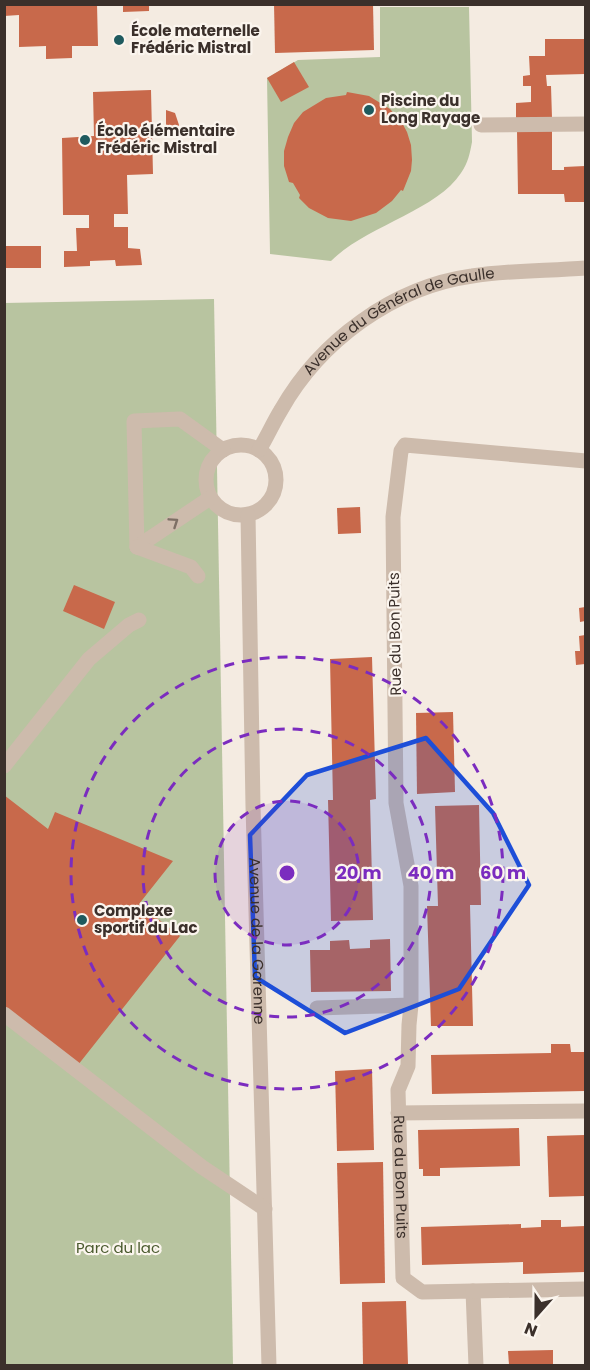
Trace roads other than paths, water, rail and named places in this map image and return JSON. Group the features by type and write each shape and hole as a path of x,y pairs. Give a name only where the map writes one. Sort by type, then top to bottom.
{"street":[{"path":"481,125 585,124"},
{"name":"Avenue du Général de Gaulle","path":"259,450 281,410 304,376 325,351 346,332 404,296 439,283 472,276 585,268"},
{"path":"137,547 134,421 180,419 223,450"},
{"path":"241,445 259,450 274,468 276,480 274,492 260,510 248,515 226,512 210,498 207,488 206,477 214,458 223,450 241,445"},
{"name":"Rue du Bon Puits","path":"585,461 405,445 400,451 393,517 396,803 411,886 411,1005 408,1066 398,1090 403,1278 422,1292 585,1288"},
{"path":"137,547 210,498"},
{"name":"Avenue de la Garenne","path":"248,515 253,806 269,1365"},
{"path":"137,547 191,567 198,576"},
{"path":"4,766 89,659 129,625 139,620"},
{"path":"317,1008 411,1005"},
{"path":"4,1014 202,1167 265,1209"},
{"path":"398,1113 585,1110"},
{"path":"473,1291 476,1365"}],"place":[{"name":"École maternelle Frédéric Mistral","path":"119,40"},
{"name":"Piscine du Long Rayage","path":"369,110"},
{"name":"École élémentaire Frédéric Mistral","path":"85,140"},
{"name":"Complexe sportif du Lac","path":"82,920"}],"park label":[{"name":"Parc du lac","path":"118,1248"}]}
